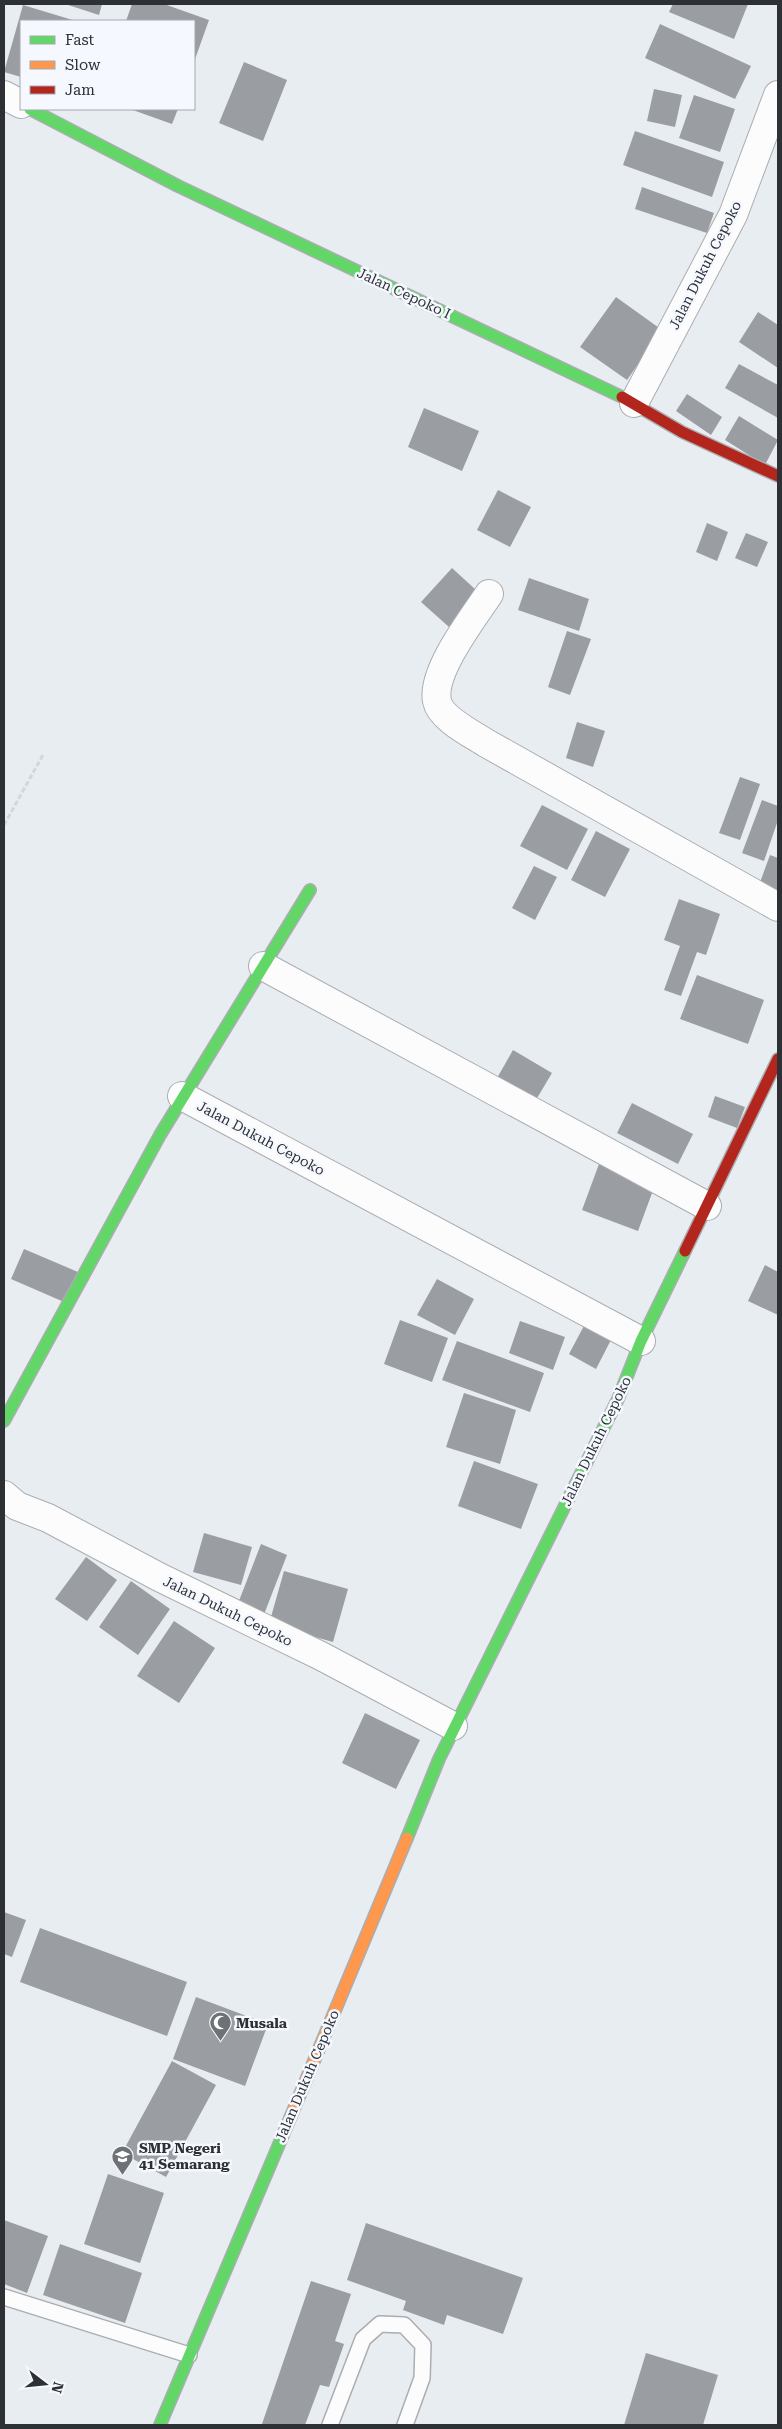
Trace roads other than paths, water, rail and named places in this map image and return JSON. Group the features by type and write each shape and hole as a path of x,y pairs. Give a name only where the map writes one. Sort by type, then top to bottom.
{"street":[{"path":"4,95 20,103"},
{"name":"Jalan Dukuh Cepoko","path":"634,403 732,215 778,95"},
{"name":"Jalan Cepoko I","path":"32,110 178,186 634,403 682,432 778,476"},
{"path":"488,594 438,678 437,702 448,718 486,743 778,907"},
{"path":"182,1096 310,890"},
{"path":"263,966 707,1206"},
{"name":"Jalan Dukuh Cepoko","path":"160,2425 361,1950 453,1726 618,1399 641,1342 778,1059"},
{"name":"Jalan Dukuh Cepoko","path":"4,1421 182,1096 641,1342"},
{"name":"Jalan Dukuh Cepoko","path":"4,1495 17,1506 48,1518 159,1577 321,1656 453,1726"}],"lane":[{"path":"4,2297 189,2354"},
{"path":"330,2425 363,2339 380,2324 404,2324 423,2345 422,2378 405,2425"}],"place":[{"name":"Musala","path":"220,2042"},
{"name":"SMP Negeri 41 Semarang","path":"123,2175"}]}
